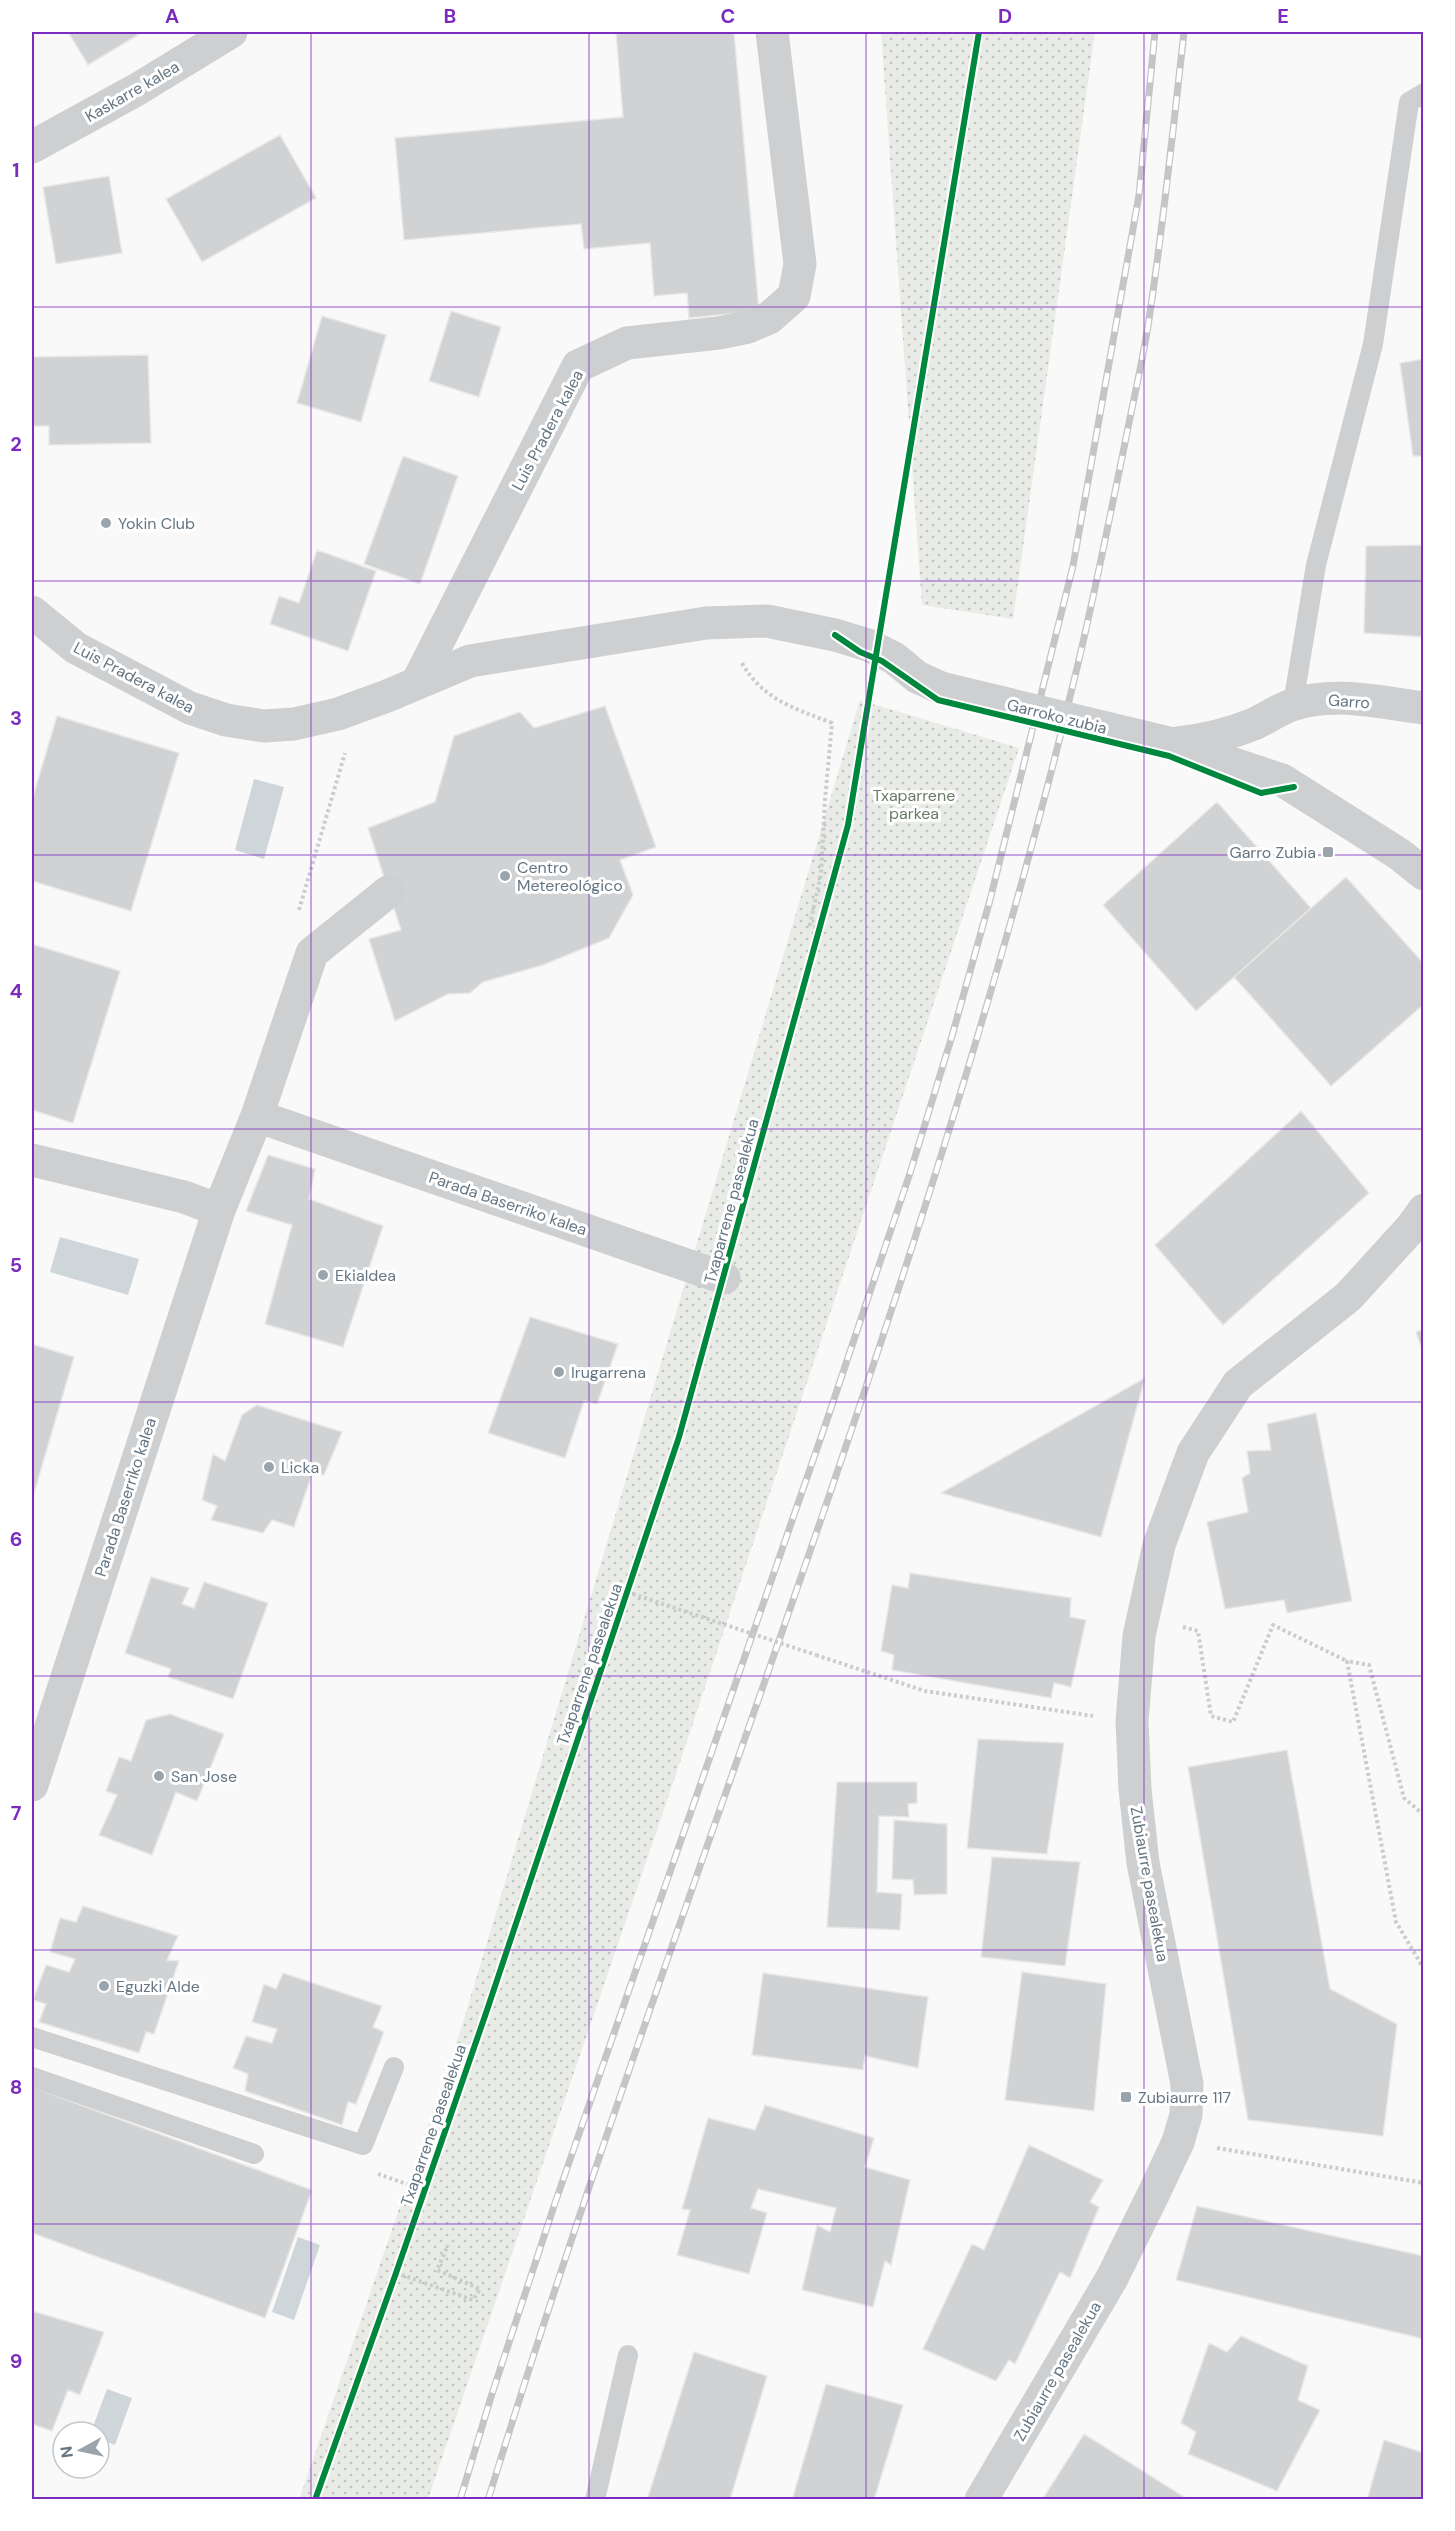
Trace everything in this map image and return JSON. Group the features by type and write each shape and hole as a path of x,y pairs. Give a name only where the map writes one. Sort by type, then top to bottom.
{"street":[{"name":"Kaskarre kalea","path":"32,147 136,90 231,32"},
{"name":"Luis Pradera kalea","path":"418,681 578,366 627,343 719,333 748,327 769,318 794,296 800,264 772,32"},
{"name":"Luis Pradera kalea","path":"32,612 76,648 189,708 226,720 264,726 294,724 358,706 470,661 706,623 735,621 767,621 835,635 857,642 894,658 917,677 941,688"},
{"name":"Garroko zubia","path":"941,688 1173,744"},
{"name":"Garro","path":"1173,744 1226,734 1314,699 1346,699 1424,708"},
{"path":"1282,780 1270,763 1265,748 1267,728 1285,709"},
{"path":"1173,744 1282,780 1399,854 1424,874"},
{"name":"Parada Baserriko kalea","path":"32,1785 219,1210 257,1116 312,953 388,892"},
{"name":"Parada Baserriko kalea","path":"257,1116 724,1278"},
{"path":"32,1160 184,1197 219,1210"},
{"name":"Zubiaurre pasealekua","path":"981,2499 1112,2278 1178,2142 1186,2115 1187,2084 1143,1863 1135,1789 1132,1721 1139,1636 1159,1545 1193,1453 1238,1384 1348,1297 1411,1228 1424,1210"}],"lane":[{"path":"1285,709 1316,565 1373,344 1409,102 1424,93"},
{"path":"32,2037 363,2145 394,2067"},
{"path":"32,2078 254,2154"},
{"path":"595,2499 628,2355"}],"path":[{"path":"735,621 734,648 752,680 780,702 832,723 821,874 810,925 820,929"},
{"path":"297,918 358,706"},
{"path":"817,940 823,917"},
{"path":"627,1592 925,1691 1132,1721"},
{"path":"1178,1626 1198,1631 1211,1716 1233,1722 1273,1624 1347,1661 1369,1665 1404,1798 1424,1815"},
{"path":"1347,1661 1396,1922 1424,1969"},
{"path":"1178,2142 1424,2183"},
{"path":"396,2273 473,2300 480,2289 438,2270 448,2245"},
{"path":"393,2284 400,2263"}],"green space":[{"path":"881,32 1095,32 1013,619 922,605"},
{"name":"Txaparrene parkea","path":"860,700 1019,748 670,1792 428,2499 299,2500 461,2029"}],"shaded area":[{"path":"254,779 284,787 264,859 235,850"},
{"path":"60,1237 139,1259 128,1295 50,1272"},
{"path":"298,2237 320,2245 294,2320 272,2312"},
{"path":"107,2389 132,2398 115,2445 111,2444 111,2420 95,2420"}],"building":[{"path":"68,32 143,32 88,65"},
{"path":"616,32 734,32 759,311 689,318 687,293 654,296 650,243 584,249 581,224 404,240 395,138 623,117"},
{"path":"280,135 316,198 202,262 166,199"},
{"path":"109,176 122,253 56,264 43,187"},
{"path":"451,311 501,327 479,397 429,381"},
{"path":"322,316 386,335 361,422 297,403"},
{"path":"148,355 151,443 49,445 49,426 32,426 32,357"},
{"path":"1424,359 1424,456 1413,456 1400,363"},
{"path":"403,456 458,476 420,584 364,564"},
{"path":"1424,545 1424,637 1364,633 1366,546"},
{"path":"317,550 376,571 348,651 270,624 279,596 299,603"},
{"name":"Centro Metereológico","path":"605,706 656,847 620,860 633,895 609,938 543,965 483,982 470,993 448,994 395,1021 369,939 401,930 368,828 435,802 454,736 520,712 534,728"},
{"path":"57,716 179,753 131,911 32,881 32,800"},
{"path":"1217,802 1311,908 1196,1011 1103,905"},
{"path":"1346,877 1424,964 1424,1004 1331,1086 1234,977"},
{"path":"32,944 120,971 73,1123 32,1110"},
{"path":"1301,1111 1369,1193 1223,1325 1155,1245"},
{"name":"Ekialdea","path":"268,1155 315,1169 309,1199 383,1226 343,1347 265,1324 292,1225 246,1211"},
{"name":"Irugarrena","path":"530,1317 618,1344 597,1404 584,1401 565,1458 488,1433"},
{"path":"1424,1329 1424,1355 1416,1332"},
{"path":"32,1344 74,1357 32,1500"},
{"path":"1145,1378 1101,1537 941,1493"},
{"name":"Licka","path":"257,1405 342,1432 324,1475 312,1474 294,1527 272,1520 263,1533 211,1520 217,1506 202,1500 213,1454 225,1461 242,1415"},
{"path":"1316,1413 1352,1601 1287,1613 1284,1600 1225,1609 1207,1522 1248,1512 1242,1478 1250,1473 1247,1451 1271,1450 1267,1424"},
{"path":"910,1573 1071,1598 1070,1617 1086,1620 1071,1687 1054,1683 1051,1698 892,1670 894,1655 881,1651 892,1585 908,1588"},
{"path":"151,1577 189,1588 182,1604 194,1608 204,1582 268,1603 233,1699 168,1677 171,1669 125,1653"},
{"name":"San Jose","path":"170,1714 224,1734 197,1801 176,1792 152,1855 99,1835 117,1795 106,1791 119,1757 131,1761 146,1720"},
{"path":"978,1739 1064,1743 1047,1854 967,1848"},
{"path":"1287,1750 1330,1989 1397,2024 1383,2136 1248,2120 1188,1767"},
{"path":"837,1782 917,1782 917,1803 908,1804 909,1817 879,1816 877,1892 902,1894 900,1930 827,1927"},
{"path":"894,1820 947,1824 947,1894 914,1895 913,1880 892,1879"},
{"path":"992,1857 1080,1862 1065,1966 981,1957"},
{"name":"Eguzki Alde","path":"83,1906 178,1936 167,1960 179,1961 154,2034 146,2032 139,2053 39,2022 46,2004 33,2000 46,1965 69,1972 75,1959 50,1952 60,1918 76,1922"},
{"path":"1022,1972 1106,1984 1094,2111 1005,2100"},
{"path":"283,1973 382,2006 373,2027 384,2032 356,2104 348,2102 342,2125 245,2091 248,2074 233,2068 246,2036 272,2043 277,2029 252,2022 264,1984 276,1989"},
{"path":"763,1973 928,1997 918,2068 865,2056 863,2070 752,2055"},
{"path":"32,2087 312,2190 265,2318 32,2233"},
{"path":"765,2105 874,2138 865,2167 910,2180 891,2265 885,2261 873,2307 802,2290 817,2225 830,2232 836,2208 758,2189 751,2208 767,2213 749,2274 677,2255 690,2210 682,2209 708,2118 755,2130"},
{"path":"1029,2145 1103,2180 1090,2202 1099,2207 1070,2278 1060,2272 1015,2364 1009,2360 996,2381 923,2349 972,2244 984,2250"},
{"path":"1197,2206 1424,2256 1424,2339 1176,2280"},
{"path":"32,2311 104,2332 80,2395 68,2390 56,2420 51,2420 51,2431 32,2424"},
{"path":"1241,2336 1308,2366 1298,2400 1320,2410 1277,2491 1188,2454 1196,2432 1181,2423 1209,2343 1227,2352"},
{"path":"694,2352 767,2376 730,2500 647,2500"},
{"path":"826,2384 903,2405 874,2500 792,2500"},
{"path":"1084,2434 1189,2500 1042,2500"},
{"path":"1384,2440 1424,2453 1424,2500 1367,2500"}],"railway":[{"path":"460,2500 491,2397 555,2203 827,1420 910,1173 952,1036 990,900 1073,566 1139,195 1155,32"},
{"path":"488,2500 561,2271 638,2043 875,1361 949,1132 1017,901 1077,668 1142,358 1168,179 1184,32"}],"cycle path":[{"name":"Txaparrene pasealekua","path":"315,2500 486,2013 679,1437 848,825 979,32"},
{"path":"835,635 860,652 882,661 938,700 1169,756 1261,793 1294,787"}],"place":[{"name":"Yokin Club","path":"106,523"},
{"name":"Garro Zubia","path":"1328,852"},
{"name":"Centro Metereológico","path":"505,876"},
{"name":"Ekialdea","path":"323,1275"},
{"name":"Irugarrena","path":"559,1372"},
{"name":"Licka","path":"269,1467"},
{"name":"San Jose","path":"159,1776"},
{"name":"Eguzki Alde","path":"104,1986"},
{"name":"Zubiaurre 117","path":"1126,2097"}]}
